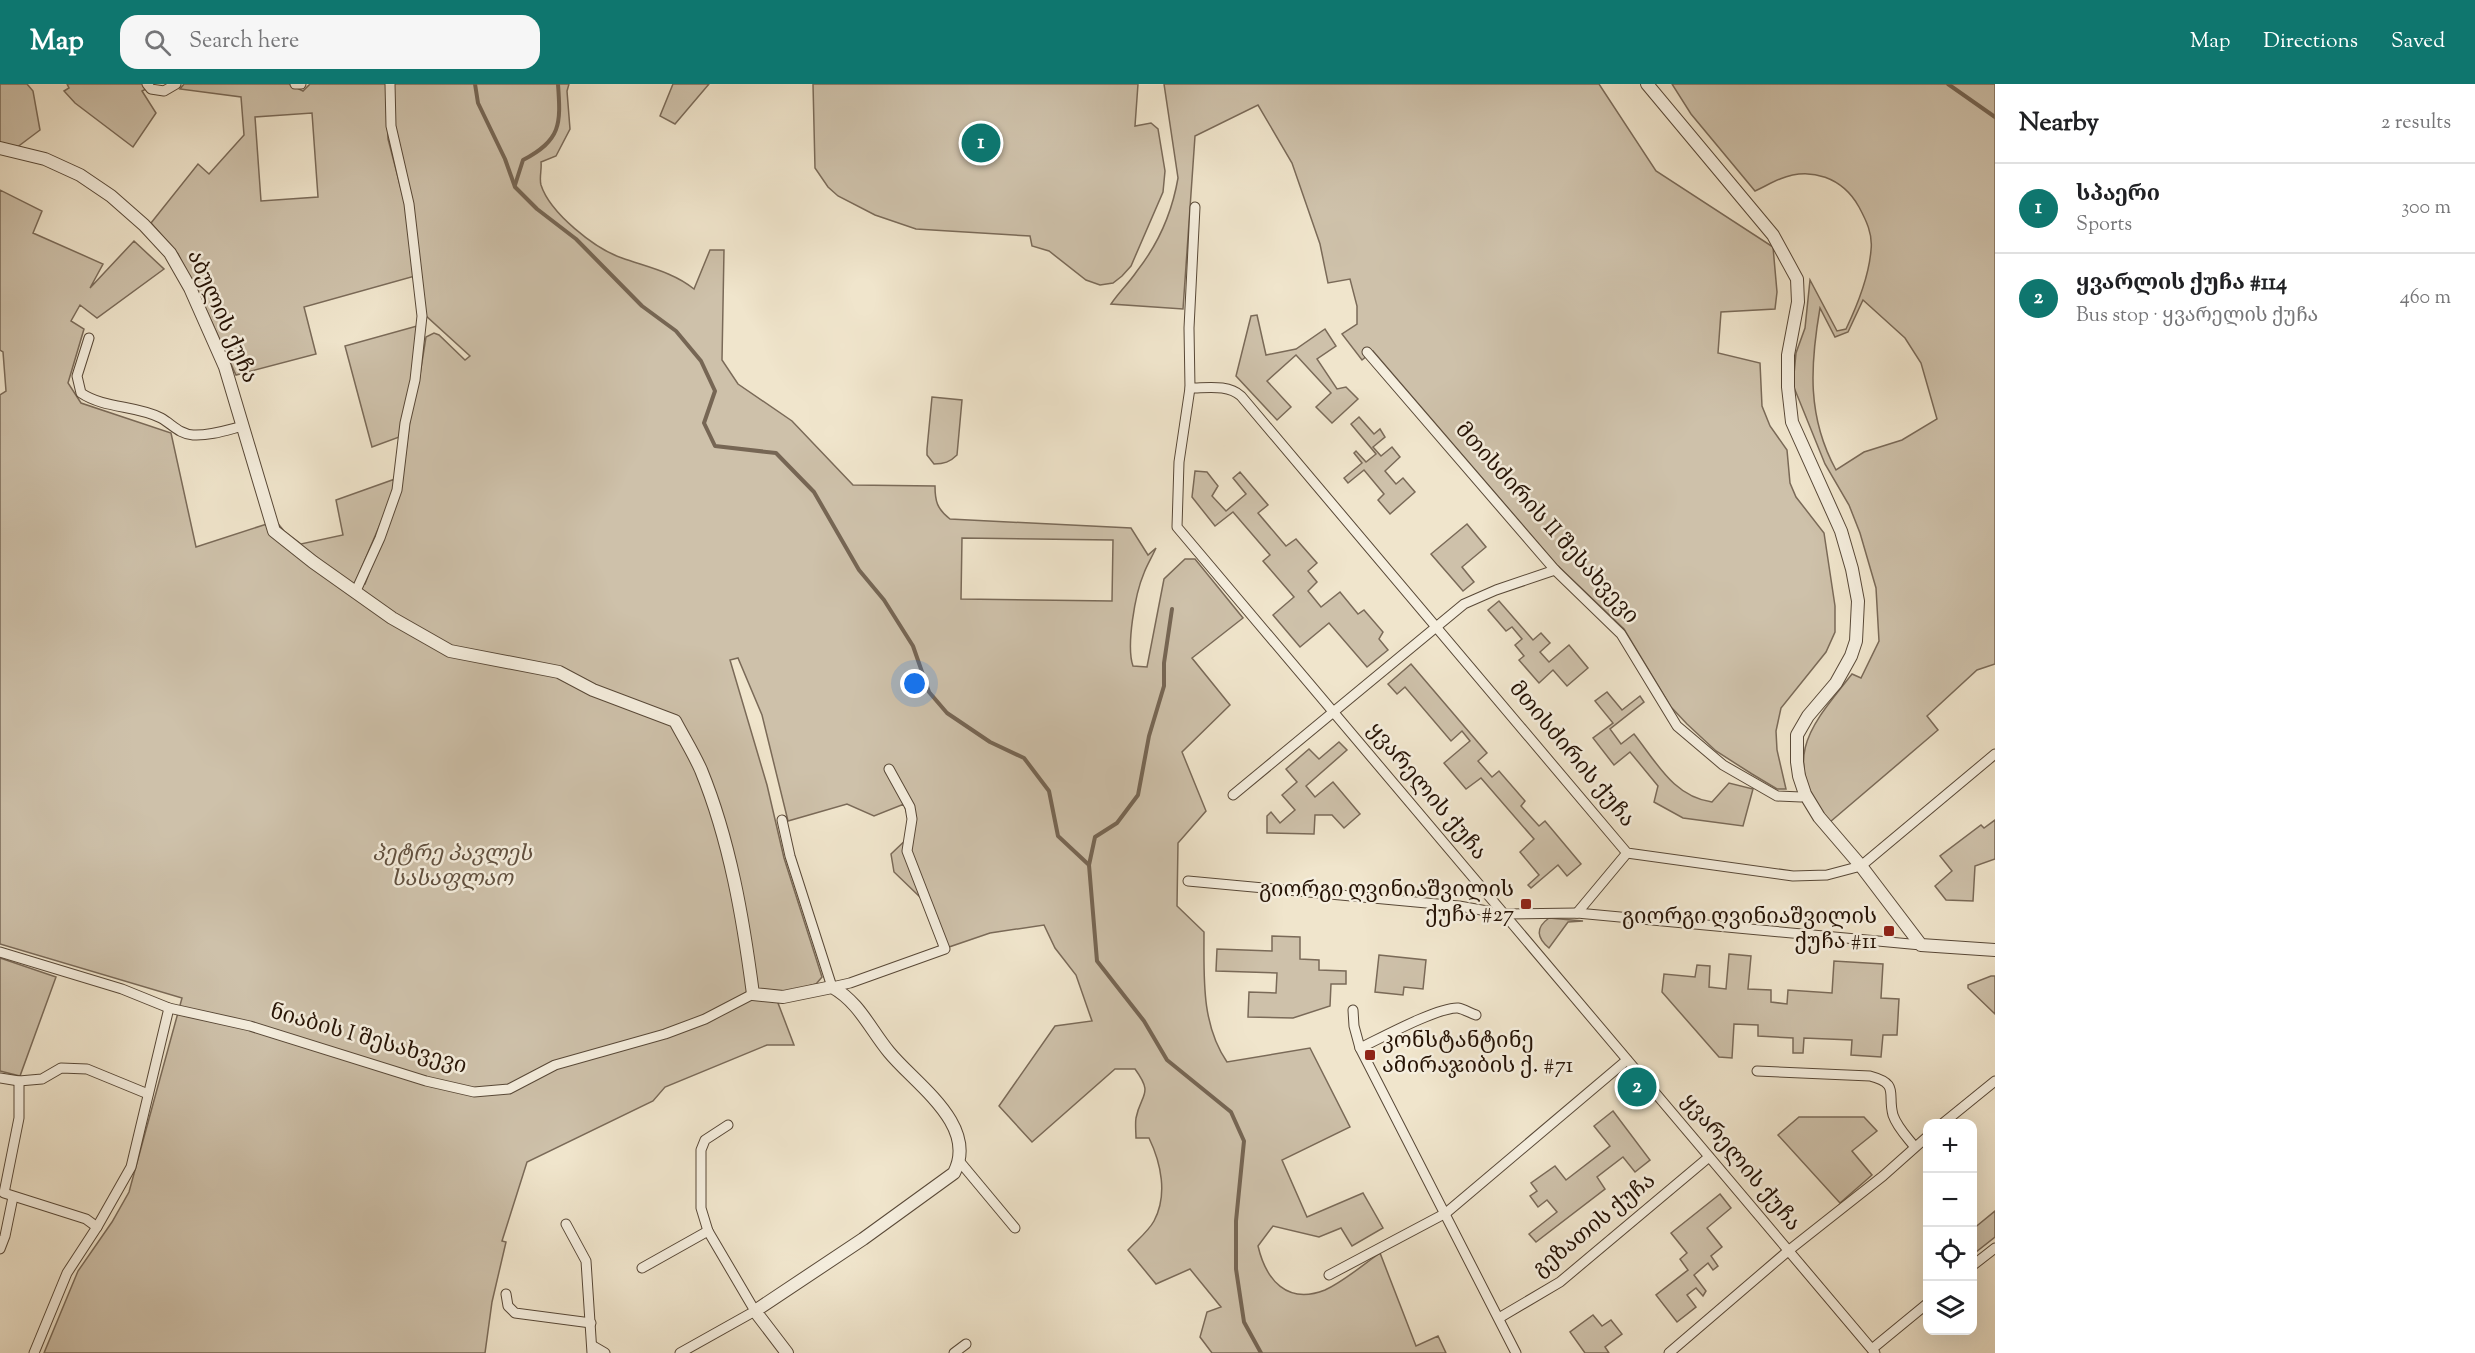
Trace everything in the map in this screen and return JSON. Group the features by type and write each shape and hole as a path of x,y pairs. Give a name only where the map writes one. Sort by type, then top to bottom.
{"street":[{"path":"147,84 151,89 164,91 176,84"},
{"path":"295,84 301,84"},
{"path":"355,593 380,538 397,490 405,423 415,380 422,316 409,204 391,126 390,84"},
{"path":"1647,84 1773,235 1797,279 1798,302 1788,355 1788,387 1792,422 1841,531 1858,601 1857,633 1851,656 1836,683 1808,716 1797,735 1797,762 1805,794 1819,817 1921,945"},
{"name":"აბულის ქუჩა","path":"0,148 45,159 80,175 118,202 144,225 170,254 190,288 225,367 274,531 355,593 392,618 450,651 559,672 593,690 675,722 700,769 725,845 735,882 753,994"},
{"name":"ყვარელის ქუჩა","path":"1196,207 1189,328 1190,388 1179,462 1177,527 1873,1351"},
{"path":"89,338 77,376 81,393 92,400 162,418 181,433 192,435 243,426"},
{"name":"მთისძირის II შესახვევი","path":"1367,352 1555,570 1621,634 1645,678 1677,726 1700,748 1723,765 1777,796 1796,798 1805,794"},
{"name":"მთისძირის ქუჩა","path":"1190,388 1227,388 1241,396 1627,853 1793,876 1827,875 1861,867 1995,754"},
{"path":"1233,795 1464,604 1496,590 1555,570"},
{"path":"753,994 783,997 850,983 945,949 907,851 912,819 910,807 889,769"},
{"path":"680,1353 755,1311 863,1239 954,1173 960,1162 960,1149 946,1114 932,1094 890,1053 856,1005 832,987 790,856 782,820"},
{"path":"1577,913 1627,853"},
{"path":"1188,881 1459,906 1504,914 1577,913 1995,950"},
{"name":"ნიაბის I შესახვევი","path":"0,952 122,989 169,1008 249,1026 426,1081 474,1092 508,1089 555,1065 665,1034 705,1019 753,994"},
{"path":"34,1353 67,1273 97,1227 131,1167 169,1008"},
{"path":"1360,1048 1435,1014 1456,1008 1476,1015"},
{"path":"1353,1010 1354,1026 1360,1048 1516,1353"},
{"path":"1329,1275 1446,1213 1628,1060"},
{"path":"0,1078 20,1081 42,1079 61,1068 87,1070 148,1094"},
{"path":"1757,1071 1870,1076 1880,1079 1889,1084 1892,1091 1893,1114 1897,1124 1914,1146"},
{"path":"20,1081 19,1118 4,1193 86,1219 97,1227"},
{"path":"1948,1119 1995,1081"},
{"path":"728,1125 705,1140 701,1149 700,1208 708,1231 755,1311 787,1353"},
{"path":"1669,1353 1788,1251 1883,1176 1923,1140"},
{"name":"გეზათის ქუჩა","path":"1499,1318 1560,1282 1709,1157"},
{"path":"960,1162 1015,1228"},
{"path":"0,1249 13,1197"},
{"path":"566,1224 585,1261 592,1349 605,1353"},
{"path":"642,1268 708,1231"},
{"path":"1977,1262 1995,1248"},
{"path":"506,1294 508,1306 514,1313 591,1323"},
{"path":"1873,1351 1923,1307"},
{"path":"954,1353 966,1344"}],"green space":[{"path":"0,84 27,84 33,91 40,130 16,148 0,144"},
{"path":"67,84 145,84 148,88 142,91 156,113 133,147 75,103 64,91 69,88"},
{"path":"184,84 289,84 303,91 310,84 386,84 388,139 406,208 415,276 304,307 316,354 236,375 178,254 151,223 198,164 209,174 244,135 241,97 180,89","holes":["312,113 318,197 261,201 255,117"]},
{"name":"პეტრე პავლეს სასაფლაო","path":"393,84 569,84 567,91 570,129 556,156 541,162 540,179 546,196 563,218 599,247 622,258 669,274 694,289 710,250 724,250 722,360 738,384 792,421 853,485 935,486 938,504 942,512 950,519 1131,528 1148,555 1156,548 1144,573 1135,606 1130,646 1133,666 1147,667 1164,579 1185,559 1195,559 1243,618 1192,658 1230,705 1182,752 1206,811 1178,843 1177,906 1204,932 1204,983 1212,1032 1227,1062 1310,1048 1350,1127 1282,1160 1307,1217 1363,1193 1383,1228 1352,1246 1341,1228 1319,1237 1273,1226 1258,1246 1266,1269 1273,1279 1289,1292 1300,1294 1312,1294 1325,1290 1380,1253 1416,1346 1438,1336 1446,1353 1212,1353 1200,1337 1207,1312 1221,1307 1190,1269 1156,1284 1128,1250 1154,1221 1162,1190 1160,1168 1149,1138 1136,1138 1136,1118 1145,1089 1135,1069 1115,1069 1032,1142 999,1106 1055,1026 1092,1021 1076,975 1055,948 1044,925 990,933 949,947 922,899 894,872 891,854 913,833 904,804 874,816 847,804 788,821 762,715 738,658 730,660 767,785 784,858 822,977 816,984 778,994 778,1003 794,1045 767,1045 665,1087 653,1101 527,1162 502,1241 506,1242 492,1302 485,1353 44,1353 78,1271 112,1222 129,1192 182,998 0,944 0,395 6,391 3,352 0,350 0,190 42,211 33,233 103,264 90,288 134,241 164,269 97,318 80,305 71,321 84,329 68,383 81,403 171,433 196,547 276,521 284,531 301,544 343,535 336,500 395,479 390,501 355,583 365,584 401,489 412,404 419,381 426,337 434,333 439,335 465,360 470,356 424,314 396,144","holes":["962,538 1113,540 1112,601 961,599"]},
{"path":"673,84 709,84 675,124 660,116"},
{"path":"813,84 1138,84 1135,126 1151,123 1158,129 1165,171 1163,192 1131,266 1113,283 1100,285 1086,280 1049,251 1032,246 1030,236 916,229 875,215 838,196 828,187 815,168"},
{"path":"1164,84 1599,84 1656,171 1773,247 1777,292 1775,309 1721,312 1718,353 1760,363 1762,406 1770,426 1787,450 1790,483 1796,497 1824,533 1835,606 1835,632 1826,652 1781,708 1776,731 1777,750 1786,789 1777,789 1716,751 1687,724 1671,707 1624,629 1557,565 1373,351 1362,360 1342,334 1357,324 1357,306 1350,279 1328,283 1320,244 1292,163 1258,105 1195,136 1183,309 1111,304 1152,250 1164,227 1175,191 1178,178"},
{"path":"1672,84 1995,84 1995,664 1977,670 1927,716 1938,730 1830,822 1815,800 1806,780 1803,761 1806,744 1824,711 1852,674 1861,678 1879,641 1876,588 1849,505 1825,464 1793,385 1796,353 1805,328 1810,280 1837,331 1846,329 1868,270 1870,233 1852,197 1835,182 1825,177 1814,174 1792,175 1755,191 1691,114","holes":["1863,300 1905,338 1921,363 1937,419 1902,440 1864,452 1836,470 1820,430 1813,391 1814,350 1820,308 1835,337 1848,332"]},
{"path":"1257,315 1266,355 1296,349 1325,329 1336,346 1317,359 1337,389 1346,387 1358,399 1332,423 1316,407 1331,393 1296,355 1267,381 1291,407 1277,420 1236,376 1251,316"},
{"path":"417,326 414,365 402,436 372,447 345,346"},
{"path":"932,397 962,400 957,455 941,464 934,464 927,455"},
{"path":"1359,417 1374,434 1380,429 1385,437 1373,447 1381,456 1392,447 1400,457 1385,471 1396,484 1403,478 1415,492 1390,514 1378,500 1384,494 1364,470 1348,483 1344,478 1362,463 1354,453 1356,451 1366,462 1376,454 1351,424"},
{"path":"1195,471 1207,472 1218,486 1212,496 1226,511 1246,494 1233,478 1240,472 1268,505 1258,513 1286,546 1296,539 1317,563 1308,571 1317,582 1308,591 1321,607 1340,592 1358,614 1364,610 1383,632 1379,639 1388,650 1367,667 1329,623 1300,647 1273,615 1294,597 1263,561 1270,555 1233,512 1215,526 1192,497"},
{"path":"1467,524 1486,547 1462,567 1474,582 1463,591 1431,554"},
{"path":"1499,601 1533,640 1541,633 1550,643 1540,652 1549,662 1569,645 1588,668 1567,686 1553,670 1539,683 1519,660 1524,656 1515,645 1522,639 1512,627 1506,631 1488,610"},
{"path":"1411,664 1487,753 1478,761 1492,777 1499,771 1525,801 1521,806 1539,826 1545,821 1581,864 1567,876 1558,865 1531,888 1528,885 1539,875 1520,852 1534,839 1481,778 1466,789 1444,763 1470,741 1462,731 1451,741 1405,687 1397,694 1388,684"},
{"path":"1607,692 1622,710 1640,696 1644,702 1610,729 1621,744 1634,734 1667,777 1687,793 1712,802 1729,783 1753,789 1743,826 1683,818 1654,802 1658,786 1630,752 1614,765 1593,738 1613,723 1595,701"},
{"path":"1339,742 1347,750 1306,786 1315,797 1333,782 1360,814 1344,828 1332,815 1315,815 1314,834 1267,833 1267,816 1271,812 1280,823 1295,810 1282,795 1297,782 1286,769 1309,749 1319,759"},
{"path":"1995,820 1995,859 1975,866 1973,901 1946,900 1935,886 1952,871 1940,856 1981,825 1984,828"},
{"path":"1549,918 1583,921 1568,922 1549,948 1539,933 1541,926"},
{"path":"1272,936 1300,937 1300,959 1319,960 1319,970 1346,971 1346,984 1331,984 1330,1006 1293,1018 1248,1017 1249,992 1276,993 1277,973 1216,971 1217,949 1272,951"},
{"path":"1729,954 1751,956 1748,989 1771,990 1771,1002 1787,1004 1788,990 1832,993 1834,961 1883,964 1881,998 1899,999 1897,1035 1883,1035 1881,1057 1851,1055 1852,1040 1804,1038 1803,1053 1793,1053 1793,1038 1758,1036 1758,1025 1734,1024 1732,1058 1719,1057 1662,992 1664,974 1695,977 1697,965 1710,966 1709,987 1726,989"},
{"path":"1379,955 1426,960 1423,989 1404,987 1403,995 1375,992"},
{"path":"0,958 56,977 20,1076 0,1071"},
{"path":"1995,976 1995,1014 1968,988 1968,985"},
{"path":"1613,1111 1650,1160 1635,1172 1623,1157 1597,1177 1605,1189 1536,1242 1529,1234 1557,1212 1547,1200 1538,1207 1530,1196 1537,1191 1531,1183 1555,1166 1566,1180 1610,1146 1594,1126"},
{"path":"1799,1117 1864,1117 1877,1131 1852,1151 1872,1175 1840,1203 1778,1135"},
{"path":"1720,1194 1731,1208 1707,1228 1722,1247 1711,1256 1718,1266 1713,1270 1708,1263 1694,1275 1706,1291 1703,1296 1696,1288 1687,1295 1696,1307 1677,1322 1656,1295 1688,1270 1680,1259 1687,1253 1671,1233"},
{"path":"1995,1211 1995,1237 1977,1251 1977,1227"},
{"path":"1593,1315 1602,1326 1611,1320 1622,1334 1605,1347 1609,1353 1585,1353 1570,1332"}],"waterway":[{"path":"475,84 478,103 505,159 515,187 537,209 576,239 642,306 676,331 701,361 715,391 704,423 715,446 776,453 814,492 859,570 884,600 913,646 929,692 947,713 990,742 1024,758 1049,791 1058,836 1089,865 1097,961 1144,1021 1167,1060 1231,1112 1244,1141 1236,1221 1236,1269 1244,1322 1261,1353"},
{"path":"515,185 523,160 545,145 556,130 559,110 558,84"},
{"path":"1948,84 1995,117"},
{"path":"1089,865 1095,837 1117,823 1138,795 1149,736 1164,686 1164,663 1172,609"}],"place":[{"name":"სპაერი","path":"981,143"},
{"name":"გიორგი ღვინიაშვილის ქუჩა #27","path":"1526,904"},
{"name":"გიორგი ღვინიაშვილის ქუჩა #11","path":"1889,931"},
{"name":"კონსტანტინე ამირაჯიბის ქ. #71","path":"1370,1055"},
{"name":"ყვარლის ქუჩა #114","path":"1637,1087"}]}
